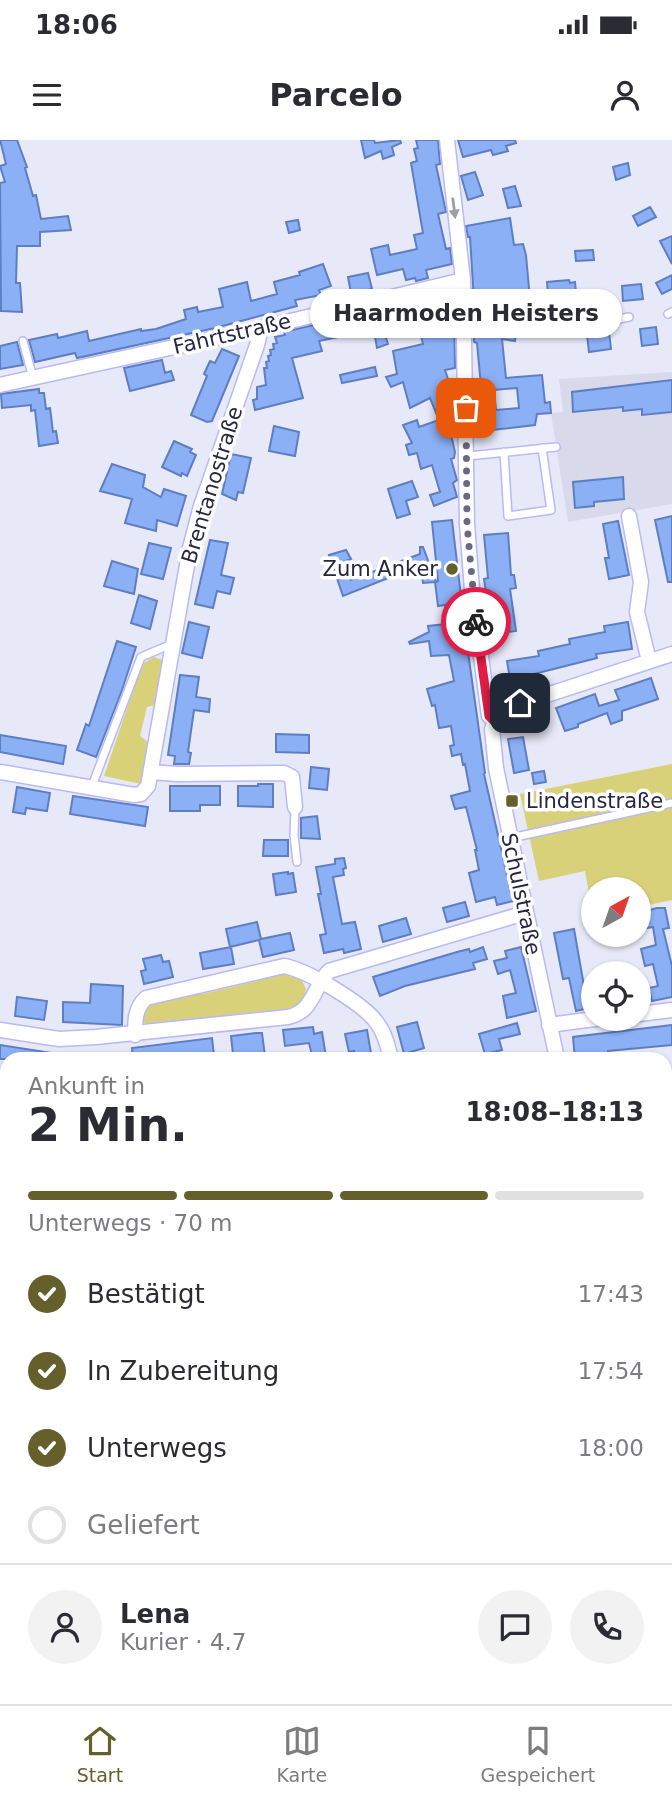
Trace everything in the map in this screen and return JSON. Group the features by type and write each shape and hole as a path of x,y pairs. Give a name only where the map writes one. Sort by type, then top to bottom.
{"street":[{"name":"Schulstraße","path":"447,140 463,280 468,456 467,524 472,590 489,716 495,722 492,737 510,839 555,1052"},
{"name":"Fahrtstraße","path":"0,385 261,328 463,280"},
{"name":"Brentanostraße","path":"151,772 190,548 201,506 261,328"},
{"path":"629,516 641,582 637,612 649,661"},
{"path":"495,722 507,708 672,654"},
{"path":"0,772 134,795 141,794 148,786 151,772 284,773 292,777 295,807"},
{"path":"0,1030 59,1039 135,1035 302,1014 319,981 329,971 525,913"},
{"path":"135,1035 138,1007 146,999 284,966 305,972 365,1009 378,1023 388,1052"},
{"path":"651,1013 672,1010"},
{"path":"549,1025 581,1021"}],"lane":[{"path":"464,313 543,326 582,325 629,317"},
{"path":"23,341 33,378"},
{"path":"468,456 556,447"},
{"path":"503,452 508,516 551,510 542,448"},
{"path":"92,786 141,657 173,644"},
{"path":"510,839 672,803"},
{"path":"295,807 297,862"}],"shaded area":[{"path":"672,372 672,504 568,522 551,413 563,412 559,379"},
{"path":"154,657 162,660 155,705 147,707 140,736 148,742 141,784 104,776 139,673 144,663"},
{"path":"672,764 672,900 651,904 651,877 586,877 585,871 539,881 520,794"},
{"path":"281,970 299,975 306,989 303,1001 293,1009 151,1027 142,1021 144,1007 148,1002 197,990 202,994 257,981 262,975"}],"building":[{"path":"0,140 17,140 27,167 25,168 33,196 36,195 41,219 68,216 71,230 40,232 40,246 17,246 16,283 20,283 22,312 1,311 0,183 5,182 0,166 6,164"},
{"path":"361,140 374,140 375,143 400,140 401,143 392,147 394,155 383,159 381,151 365,158"},
{"path":"416,140 438,140 440,164 436,165 446,212 438,214 446,249 450,248 452,264 426,270 428,278 416,281 415,278 406,280 403,269 377,275 371,249 388,245 390,255 417,249 414,235 423,233 411,163 417,161 414,149 418,148"},
{"path":"458,140 515,140 516,143 506,146 508,151 493,155 491,150 463,157"},
{"path":"628,163 630,175 616,180 613,167"},
{"path":"475,172 483,195 468,200 461,176"},
{"path":"515,186 521,206 508,208 503,189"},
{"path":"650,207 656,217 638,226 633,216"},
{"path":"510,218 514,245 523,244 526,255 531,311 498,313 476,309 470,237 466,226"},
{"path":"298,220 300,230 289,233 286,222"},
{"path":"672,236 672,264 660,241"},
{"path":"593,250 594,260 576,261 575,251"},
{"path":"323,264 331,286 319,290 321,295 295,300 297,306 215,328 77,358 75,353 35,362 29,340 57,334 58,338 87,331 89,341 141,329 156,329 186,319 184,310 197,307 198,312 223,307 219,289 247,282 251,301 277,294 274,282 300,275 299,272"},
{"path":"368,273 372,289 351,293 348,277"},
{"path":"672,275 672,289 662,294 656,283"},
{"path":"569,280 570,283 575,282 578,314 572,314 572,318 558,318 557,309 549,309 547,282"},
{"path":"641,284 643,299 623,301 622,286"},
{"path":"444,294 450,319 454,317 455,368 445,370 450,385 444,387 453,407 447,410 454,428 450,430 455,452 454,458 451,459 457,480 453,483 457,497 434,506 430,495 440,492 432,465 421,469 417,453 409,455 406,445 412,443 403,425 417,420 419,427 439,420 430,398 410,408 403,382 391,387 386,377 397,374 393,351 423,344 415,313 385,320 383,309"},
{"path":"343,318 348,335 319,341 322,351 292,358 303,398 255,410 253,400 257,399 257,387 266,385 264,368 267,368 266,362 271,355 270,350 274,349 273,344 277,343 275,337 285,335 284,332"},
{"path":"473,323 516,329 515,341 502,339 506,378 542,375 545,403 550,402 551,413 537,414 535,425 475,432 475,397 482,397 477,343 474,342","holes":["517,388 519,408 496,410 494,390"]},
{"path":"656,327 658,344 642,346 640,329"},
{"path":"383,329 388,344 377,348 374,331"},
{"path":"609,332 611,349 589,352 587,335"},
{"path":"17,342 23,365 0,369 0,346"},
{"path":"222,349 239,356 212,421 207,422 191,415 207,376 204,374 210,361 215,363"},
{"path":"162,360 165,373 171,371 174,380 130,391 124,368"},
{"path":"375,367 377,376 342,383 340,375"},
{"path":"672,380 672,412 642,415 642,409 623,411 623,407 573,412 572,392"},
{"path":"39,389 39,393 44,393 46,409 50,408 53,432 56,431 58,443 39,446 35,410 31,411 31,405 2,408 1,394"},
{"path":"274,426 299,432 295,456 269,451"},
{"path":"174,441 192,449 190,452 196,455 187,476 162,467"},
{"path":"231,454 251,458 243,493 238,492 236,500 222,494"},
{"path":"112,464 145,475 143,487 161,497 164,489 186,496 177,526 157,520 156,531 125,523 132,499 100,491"},
{"path":"623,477 624,499 594,502 594,506 575,508 573,482"},
{"path":"412,481 418,497 406,501 410,514 397,518 388,489"},
{"path":"672,516 672,582 668,582 655,520"},
{"path":"452,520 464,622 460,623 468,652 484,774 513,901 497,905 495,897 476,902 469,873 479,870 477,850 466,807 455,809 451,796 470,791 465,764 463,765 461,754 452,756 450,746 454,745 451,726 439,728 435,705 432,706 427,689 454,681 449,655 431,656 429,641 409,642 429,632 428,626 447,624 445,605 438,606 435,582 423,583 421,565 343,596 329,555 346,550 351,559 343,562 351,580 420,554 420,547 423,547 436,582 432,522"},
{"path":"618,521 629,575 609,579 605,558 609,558 603,524"},
{"path":"508,533 511,575 514,575 516,588 510,589 516,631 492,634 484,579 488,578 484,535"},
{"path":"210,540 228,543 221,575 234,578 230,594 217,591 213,608 195,604"},
{"path":"149,543 171,548 163,579 141,574"},
{"path":"112,561 138,569 134,594 104,586"},
{"path":"139,595 157,601 150,629 131,623"},
{"path":"189,622 209,627 202,658 182,653"},
{"path":"628,622 632,649 596,654 597,658 530,675 531,682 511,685 507,661 539,656 538,651 570,644 569,639 605,632 604,626"},
{"path":"117,641 136,647 96,757 77,750 86,724 89,726"},
{"path":"180,675 199,677 196,697 210,699 209,712 194,710 188,752 191,753 189,764 174,764 175,756 168,755"},
{"path":"651,678 658,699 622,711 622,720 611,724 607,713 565,731 556,708 595,694 599,706 619,700 615,690"},
{"path":"276,734 309,735 309,753 276,752"},
{"path":"0,735 66,746 63,764 0,752"},
{"path":"523,737 529,770 514,773 508,739"},
{"path":"311,767 329,769 327,790 309,788"},
{"path":"544,771 546,782 534,784 532,773"},
{"path":"273,784 273,807 238,806 238,786"},
{"path":"170,786 220,786 220,805 200,805 200,811 170,811"},
{"path":"17,787 50,793 47,811 26,808 25,814 13,812"},
{"path":"73,796 148,807 145,826 70,814"},
{"path":"317,816 320,839 301,838 301,818"},
{"path":"264,840 288,840 288,856 263,856"},
{"path":"344,858 344,875 333,877 342,924 355,922 361,949 344,953 343,949 324,953 320,935 326,934 316,867 335,864 335,859"},
{"path":"293,873 296,892 276,895 273,874"},
{"path":"465,902 469,916 447,922 443,908"},
{"path":"665,908 669,928 663,929 672,966 672,997 652,1001 651,988 658,986 653,964 651,961 644,961 641,949 656,945 651,927 651,910"},
{"path":"406,918 411,934 383,942 379,926"},
{"path":"257,922 261,939 290,933 294,950 263,957 259,940 230,947 226,929"},
{"path":"574,929 581,969 581,1010 576,1011 569,978 563,979 554,933"},
{"path":"231,947 234,964 203,969 200,953"},
{"path":"483,947 487,959 473,963 475,969 405,986 380,996 373,977"},
{"path":"521,947 536,1011 507,1018 503,996 516,993 510,970 498,974 494,961 507,958 505,951"},
{"path":"161,955 163,962 169,961 173,977 144,984 141,971 146,970 143,959"},
{"path":"91,984 123,986 122,1025 63,1022 63,1002 90,1003"},
{"path":"17,997 47,1001 44,1020 15,1016"},
{"path":"417,1022 424,1048 403,1052 397,1027"},
{"path":"517,1023 520,1034 499,1039 502,1050 484,1052 479,1034"},
{"path":"672,1025 672,1045 608,1052 574,1052 573,1037 622,1031 651,1031 651,1028"},
{"path":"313,1027 314,1034 322,1032 325,1052 311,1052 309,1043 285,1046 283,1030"},
{"path":"367,1030 371,1052 349,1052 345,1034"},
{"path":"262,1033 264,1052 233,1052 231,1036"},
{"path":"212,1038 214,1052 132,1052 132,1048"},
{"path":"0,1045 46,1052 0,1052"}],"way so far":[{"path":"466,408 467,524 476,622"}],"place":[{"name":"Haarmoden Heisters","path":"466,408"},
{"name":"Zum Anker","path":"452,569"},
{"name":"Lindenstraße","path":"512,801"}],"route":[{"path":"476,622 489,716 495,722 507,708 520,703"}]}
